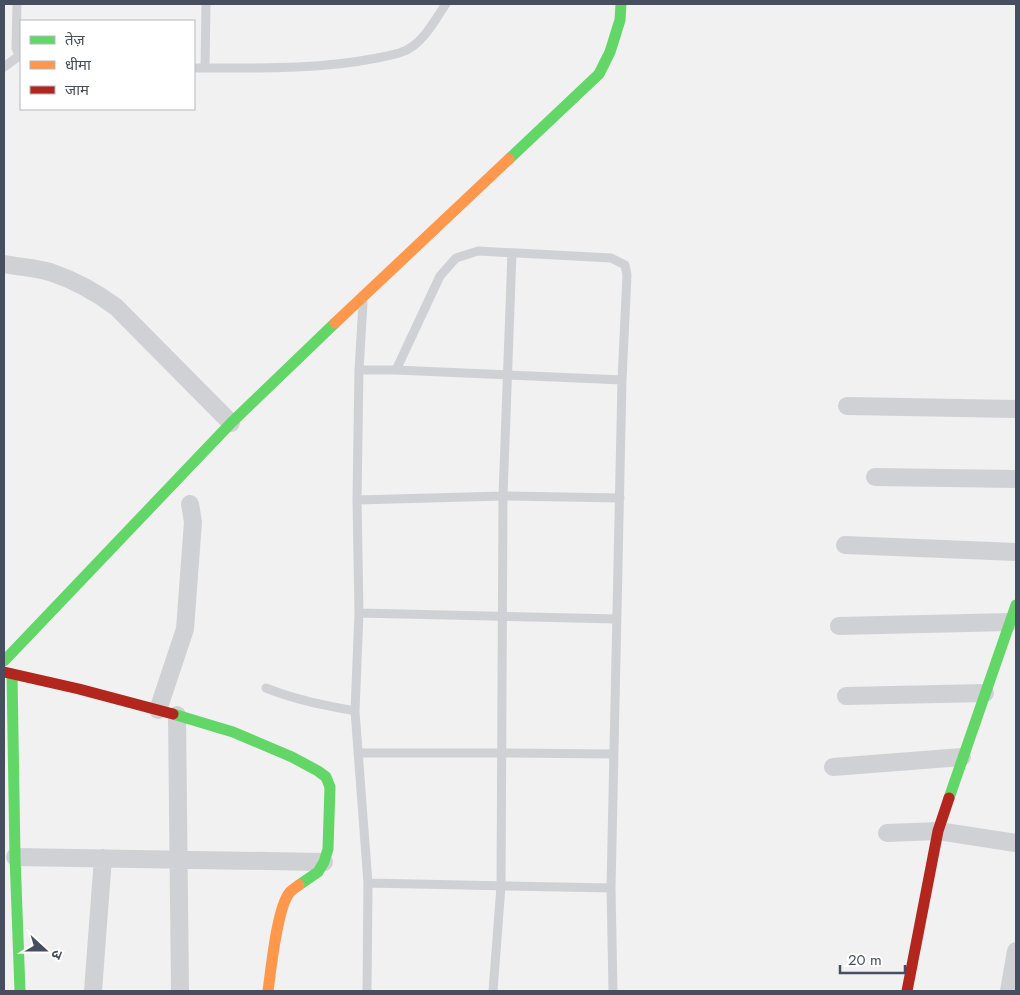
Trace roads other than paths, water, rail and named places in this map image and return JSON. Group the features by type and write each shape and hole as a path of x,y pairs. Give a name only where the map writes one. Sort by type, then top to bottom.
{"street":[{"path":"4,661 231,423 599,74 610,52 618,28 620,4"},
{"path":"4,264 49,272 101,295 116,307 231,423"},
{"path":"847,406 1016,409"},
{"path":"875,477 1016,479"},
{"path":"158,710 185,628 193,522 190,504"},
{"path":"845,545 1016,552"},
{"path":"907,991 938,831 1016,605"},
{"path":"839,626 1010,622"},
{"path":"20,991 8,673 79,689 233,732 292,757 318,770 326,777 330,787 328,849 324,862 318,872 289,893 283,906 275,942 268,991"},
{"path":"846,696 985,693"},
{"path":"177,715 180,991"},
{"path":"833,767 962,757"},
{"path":"887,833 938,831 1016,844"},
{"path":"14,857 324,862"},
{"path":"93,991 103,858"},
{"path":"1009,991 1016,951"}],"lane":[{"path":"4,67 20,56 16,48 17,4"},
{"path":"206,4 206,68"},
{"path":"195,68 274,68 355,62 402,52 422,39 446,4"},
{"path":"396,370 440,276 456,258 478,251 611,258 625,265 627,274 622,380 611,888 613,991"},
{"path":"493,991 501,886 503,496 512,253"},
{"path":"364,295 359,370 357,500 359,612 356,711 368,883 366,991"},
{"path":"359,370 622,380"},
{"path":"357,500 503,496 620,498"},
{"path":"359,612 617,619"},
{"path":"266,688 312,703 356,711"},
{"path":"358,753 614,754"},
{"path":"368,883 611,888"}]}
